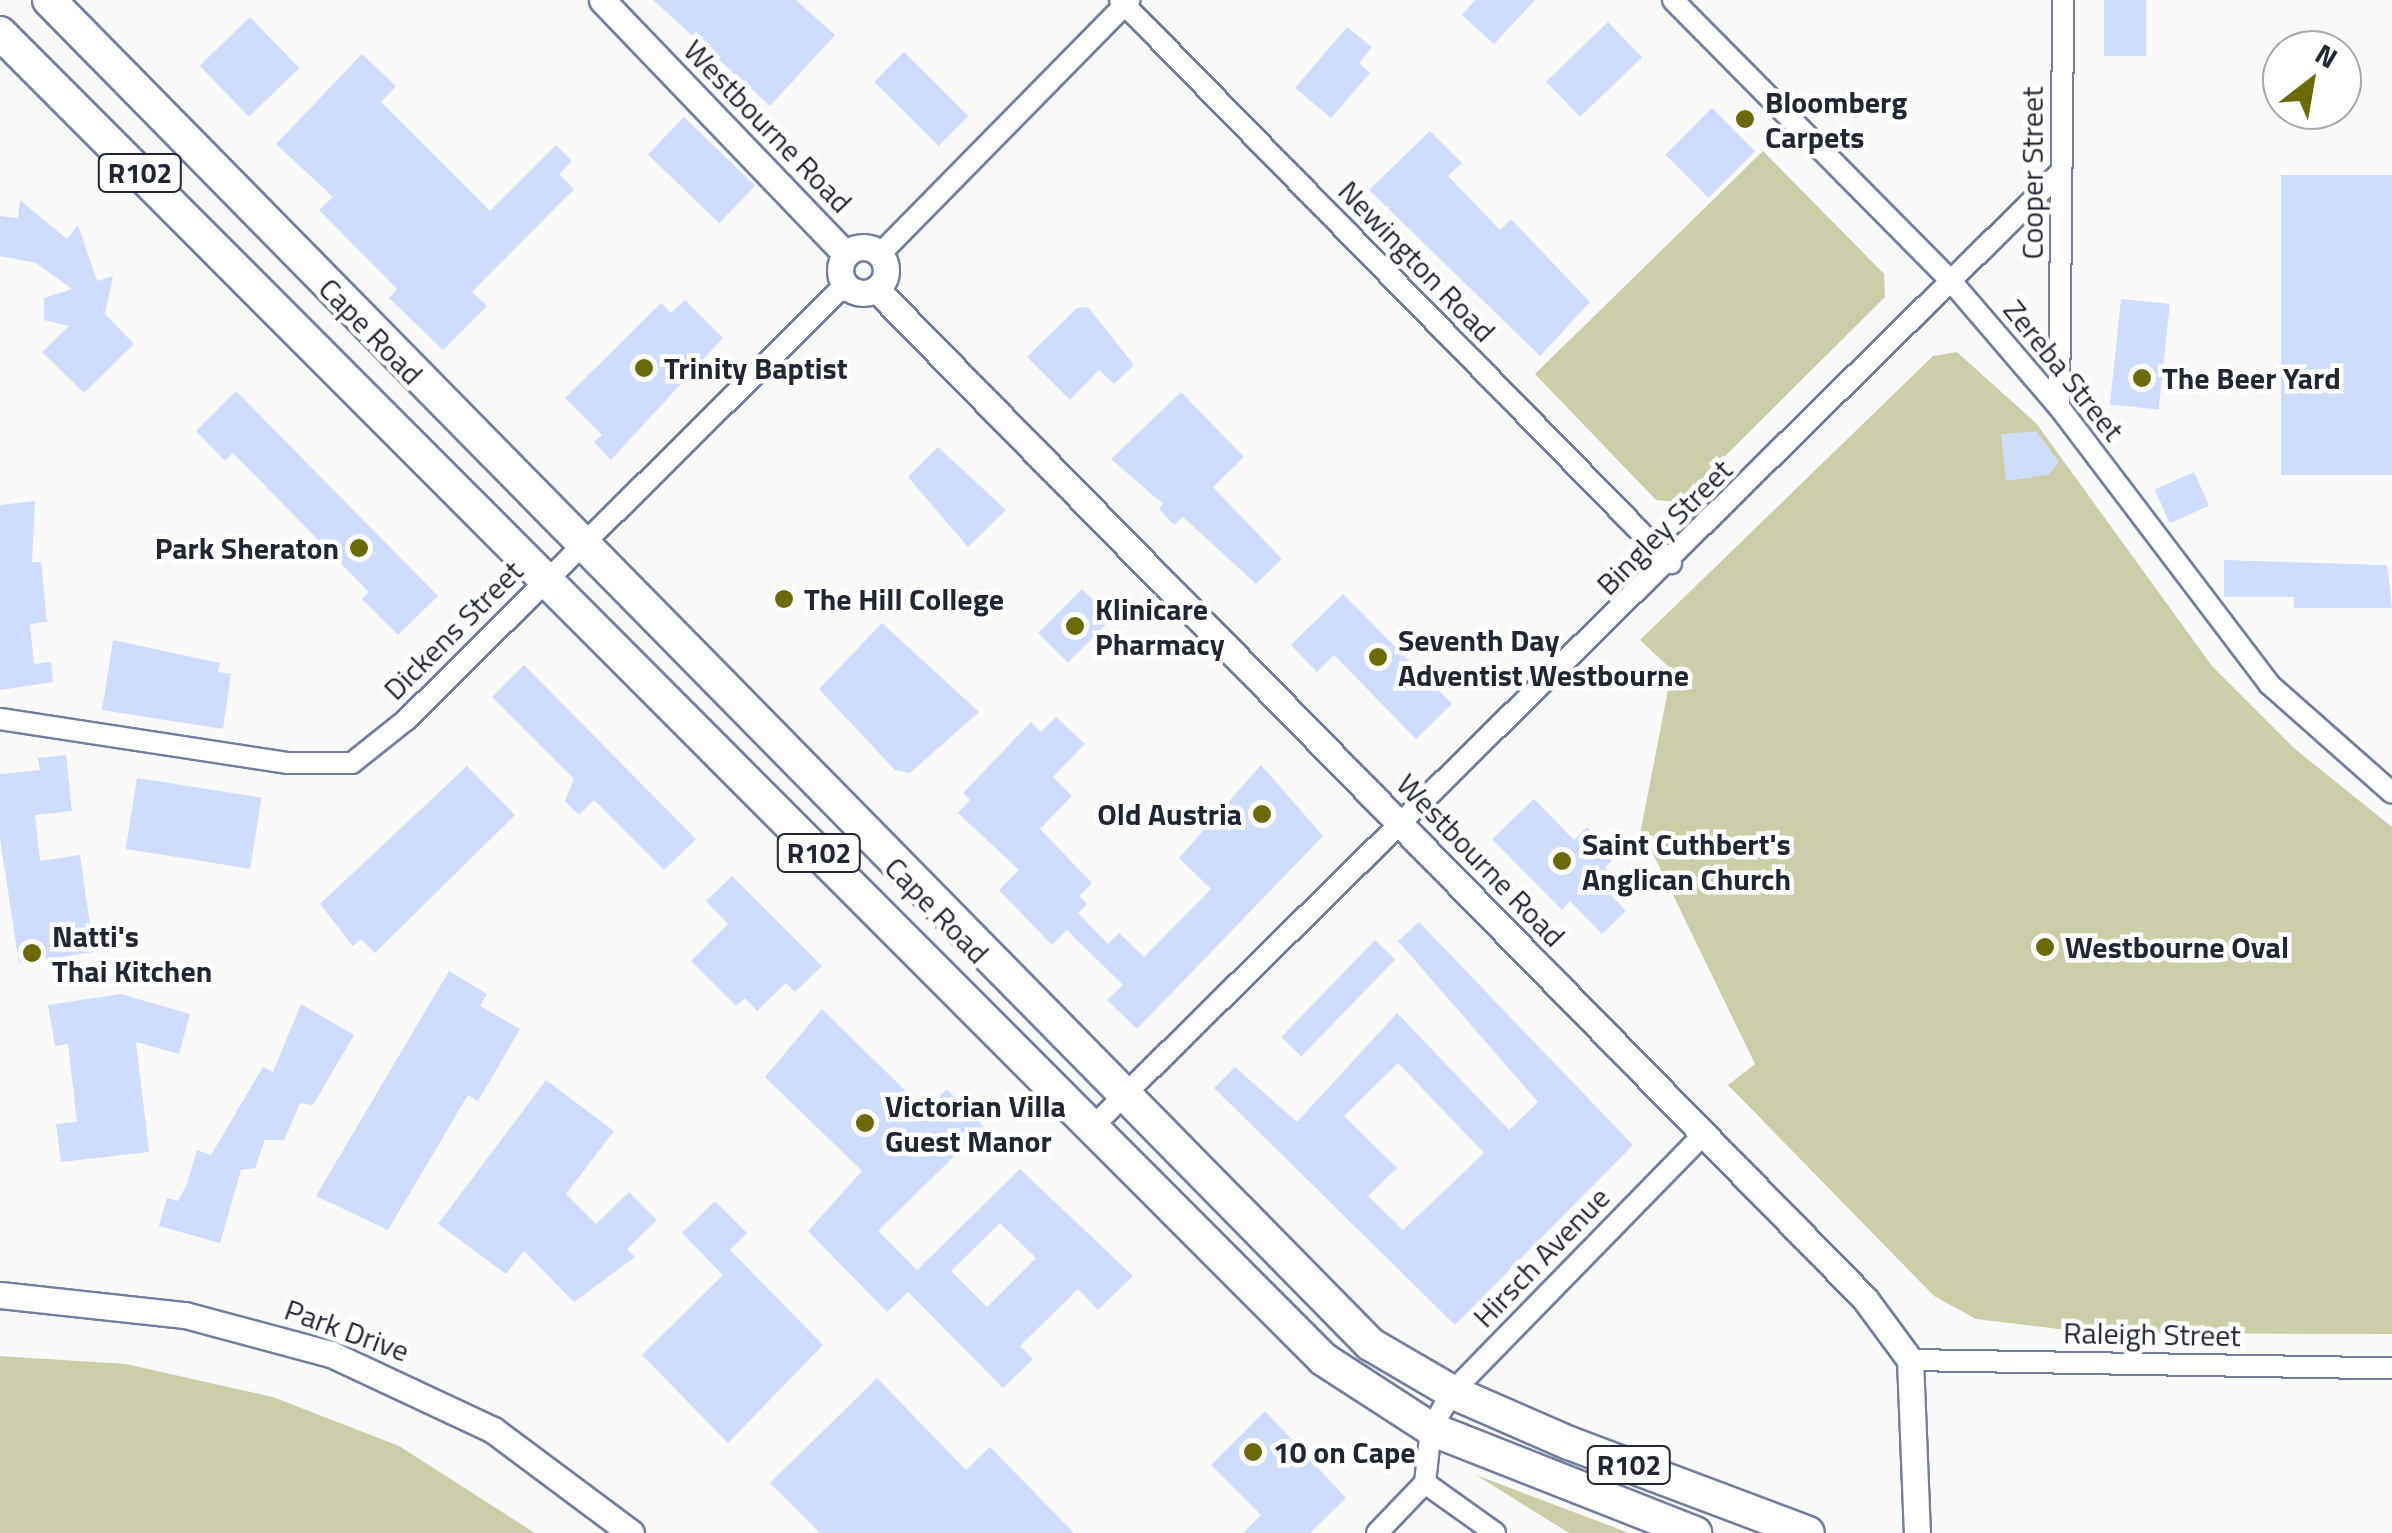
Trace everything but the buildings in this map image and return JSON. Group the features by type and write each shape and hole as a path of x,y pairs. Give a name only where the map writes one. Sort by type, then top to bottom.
{"main road":[{"name":"Cape Road","path":"49,0 1121,1100 1370,1344 1452,1392 1808,1533"},
{"name":"Cape Road","path":"0,33 548,577 1339,1374 1432,1429 1695,1533"}],"street":[{"name":"Westbourne Road","path":"602,0 846,254"},
{"name":"Zereba Street","path":"1672,0 1951,282 2059,406 2269,684 2392,792"},
{"name":"Cooper Street","path":"2059,406 2063,0"},
{"path":"880,254 1125,2"},
{"name":"Newington Road","path":"1125,2 1671,563"},
{"name":"Bingley Street","path":"1092,1128 1671,563 2060,173"},
{"path":"859,247 880,254 886,268 876,289 862,294 845,285 839,267 846,254 859,247"},
{"name":"Dickens Street","path":"0,720 287,764 352,763 406,720 845,285"},
{"name":"Westbourne Road","path":"876,289 1864,1299 1910,1360"},
{"name":"Hirsch Avenue","path":"1432,1429 1452,1392 1703,1135"},
{"name":"Park Drive","path":"0,1296 185,1316 331,1354 494,1430 632,1533"},
{"path":"1910,1360 1917,1533"},
{"name":"Raleigh Street","path":"1910,1360 2392,1368"},
{"path":"1377,1533 1425,1484 1432,1429"},
{"path":"1425,1484 1495,1533"}],"green space":[{"path":"1763,151 1884,274 1885,297 1679,502 1656,500 1535,374"},
{"name":"Westbourne Oval","path":"1957,352 2036,423 2212,666 2295,749 2392,827 2392,1334 2091,1333 1976,1319 1934,1296 1728,1085 1755,1064 1641,829 1672,670 1640,640 1933,356"},
{"path":"0,1356 126,1364 273,1397 399,1446 535,1533 0,1533"},
{"path":"1476,1475 1629,1533 1569,1533"}],"place":[{"name":"Bloomberg Carpets","path":"1745,119"},
{"name":"Trinity Baptist","path":"644,368"},
{"name":"The Beer Yard","path":"2142,378"},
{"name":"Park Sheraton","path":"359,548"},
{"name":"The Hill College","path":"784,599"},
{"name":"Klinicare Pharmacy","path":"1075,626"},
{"name":"Seventh Day Adventist Westbourne","path":"1378,657"},
{"name":"Old Austria","path":"1262,814"},
{"name":"Saint Cuthbert's Anglican Church","path":"1562,861"},
{"name":"Westbourne Oval","path":"2045,947"},
{"name":"Natti's Thai Kitchen","path":"32,953"},
{"name":"Victorian Villa Guest Manor","path":"865,1123"},
{"name":"10 on Cape","path":"1253,1452"}]}
